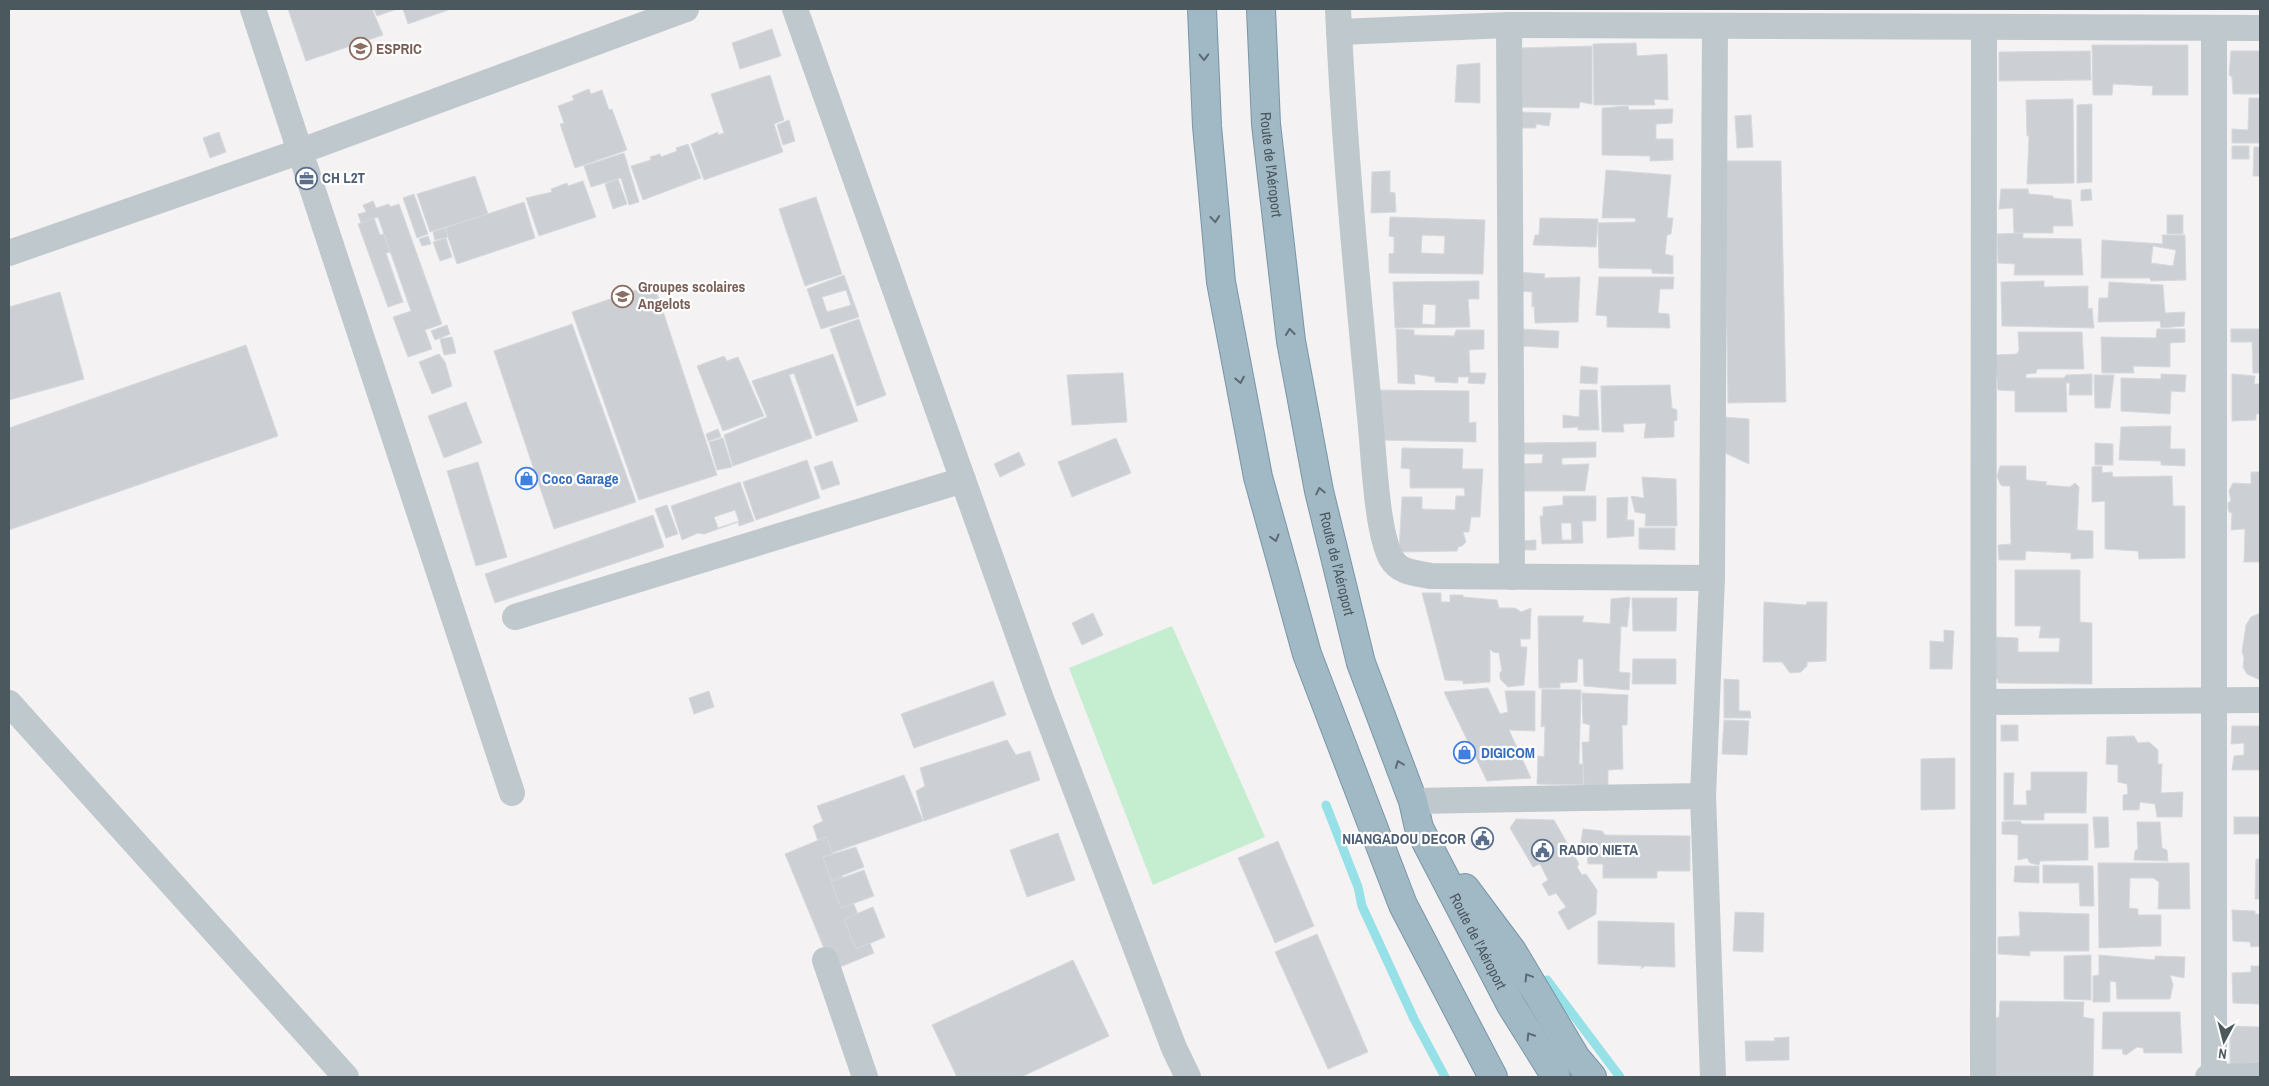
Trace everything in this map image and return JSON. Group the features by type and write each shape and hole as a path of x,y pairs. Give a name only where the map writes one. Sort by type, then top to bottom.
{"highway":[{"path":"1202,9 1207,126 1221,282 1258,478 1307,654 1403,905 1493,1077"},
{"name":"Route de l'Aéroport","path":"1261,9 1266,124 1291,341 1316,472 1361,663 1413,801 1419,828 1511,1005 1556,1077"},
{"path":"1419,828 1512,951 1576,1058 1592,1077"}],"street":[{"path":"253,9 512,793"},
{"path":"9,253 301,151 686,9"},
{"path":"795,9 1040,696 1174,1048 1188,1077"},
{"path":"1712,578 1431,576 1405,571 1392,561 1384,542 1359,300 1339,20 1509,26 1714,27 1863,18 1984,27 2260,28"},
{"path":"1509,26 1512,578"},
{"path":"1712,1077 1704,796 1712,578 1714,27"},
{"path":"1983,1077 1984,27"},
{"path":"2214,28 2214,1077"},
{"path":"515,617 963,480"},
{"path":"1984,702 2260,700"},
{"path":"9,703 346,1077"},
{"path":"1413,801 1704,796"},
{"path":"825,960 865,1077"},
{"path":"2208,1077 2260,1076"}],"green space":[{"path":"1172,626 1265,837 1153,885 1069,668"}],"building":[{"path":"288,9 372,9 383,35 306,61"},
{"path":"374,9 397,9 377,16"},
{"path":"403,9 451,9 408,24"},
{"path":"772,29 781,56 740,69 732,43"},
{"path":"1636,43 1637,56 1667,54 1668,100 1654,99 1655,105 1594,105 1593,44"},
{"path":"2092,45 2188,45 2188,95 2152,95 2153,86 2113,84 2112,95 2093,95"},
{"path":"1592,46 1592,104 1580,102 1579,108 1515,107 1520,48"},
{"path":"2090,51 2091,80 1999,81 1999,52"},
{"path":"2231,51 2260,51 2260,94 2233,94 2232,77 2229,75"},
{"path":"1480,63 1480,103 1455,102 1457,65"},
{"path":"770,75 784,120 774,124 783,152 704,180 691,144 718,132 718,135 724,133 711,94"},
{"path":"589,89 591,94 602,90 609,110 612,109 627,150 575,168 560,124 564,123 558,106 574,100 572,96"},
{"path":"2249,98 2260,98 2260,143 2232,143 2232,129 2248,130"},
{"path":"2073,99 2074,183 2027,184 2029,136 2027,136 2026,100"},
{"path":"2092,104 2092,182 2077,183 2077,105"},
{"path":"1628,106 1629,110 1673,109 1672,123 1656,124 1656,139 1673,139 1673,160 1650,161 1650,156 1602,155 1602,108"},
{"path":"1520,112 1551,113 1549,126 1536,124 1536,128 1521,128"},
{"path":"1751,115 1753,147 1737,148 1735,116"},
{"path":"789,120 795,141 783,145 777,125"},
{"path":"219,132 226,152 210,158 203,138"},
{"path":"688,144 701,178 643,200 631,166 651,160 650,157 660,154 661,157 677,151 676,148"},
{"path":"2232,146 2249,146 2249,159 2232,159"},
{"path":"2254,147 2260,147 2260,176 2253,176"},
{"path":"624,153 639,202 629,205 621,178 591,187 584,166"},
{"path":"1724,161 1781,161 1786,402 1728,403"},
{"path":"1606,170 1671,175 1667,218 1673,218 1671,234 1667,235 1665,254 1673,256 1673,274 1652,273 1652,269 1599,268 1598,223 1636,222 1635,218 1602,218"},
{"path":"1390,171 1390,192 1395,193 1396,212 1371,213 1372,172"},
{"path":"475,176 488,214 430,232 417,194"},
{"path":"618,179 627,204 613,209 605,184"},
{"path":"583,181 596,217 539,236 526,198 552,192 551,189 567,183 568,186"},
{"path":"2001,189 2028,189 2029,194 2071,200 2073,226 2053,226 2053,233 2014,233 2013,208 1999,209"},
{"path":"2091,189 2092,200 2081,201 2081,190"},
{"path":"414,194 428,234 417,238 403,198"},
{"path":"816,197 842,274 805,286 779,209"},
{"path":"373,201 376,208 389,204 390,207 399,204 442,324 425,330 432,349 408,357 393,317 411,311 378,217 361,223 358,214 366,212 363,205"},
{"path":"524,202 535,238 457,264 445,228"},
{"path":"2167,215 2183,215 2183,234 2167,234"},
{"path":"1390,217 1485,220 1483,274 1389,273 1389,254 1394,253 1394,237 1389,236","holes":["1422,235 1445,236 1444,254 1421,253"]},
{"path":"374,218 380,235 384,234 390,252 386,253 403,302 388,307 358,224"},
{"path":"1540,218 1598,219 1596,247 1533,245 1535,235 1539,235"},
{"path":"445,228 448,237 435,240 433,232"},
{"path":"2023,233 2023,238 2081,239 2083,275 2014,275 2015,264 1998,263 1997,234"},
{"path":"2162,235 2185,235 2186,280 2151,281 2150,278 2101,278 2102,240 2163,244","holes":["2153,246 2176,250 2173,266 2151,263"]},
{"path":"428,236 431,244 422,246 419,239"},
{"path":"446,238 452,257 440,261 433,242"},
{"path":"1516,272 1545,274 1544,278 1580,277 1578,322 1535,323 1532,292 1517,291"},
{"path":"844,275 859,317 821,329 807,289","holes":["846,290 851,305 827,312 822,297"]},
{"path":"1599,277 1674,277 1673,289 1660,289 1658,313 1669,314 1670,328 1607,327 1607,316 1596,315"},
{"path":"1479,281 1479,299 1468,299 1470,327 1395,328 1393,282","holes":["1423,304 1436,305 1435,325 1422,324"]},
{"path":"2044,281 2044,287 2088,286 2088,309 2092,308 2094,328 2002,326 2001,282"},
{"path":"2109,282 2163,285 2165,313 2185,312 2184,326 2161,328 2160,321 2098,322 2099,298 2108,298"},
{"path":"654,284 717,475 639,500 572,312"},
{"path":"60,292 84,379 9,400 9,307"},
{"path":"859,319 886,395 857,406 830,329"},
{"path":"572,324 636,502 554,529 494,351"},
{"path":"447,325 450,334 435,340 431,331"},
{"path":"1396,329 1414,330 1414,335 1454,336 1456,330 1484,330 1484,349 1469,350 1470,373 1486,373 1484,384 1468,383 1469,377 1458,377 1458,383 1435,382 1435,377 1414,374 1415,384 1398,383"},
{"path":"1521,329 1559,331 1558,348 1519,346"},
{"path":"2157,329 2185,329 2185,342 2170,343 2170,367 2133,366 2134,373 2102,373 2101,337 2156,338"},
{"path":"2231,329 2260,329 2260,373 2253,373 2252,342 2231,342"},
{"path":"2018,332 2082,332 2084,369 2037,369 2036,373 2026,374 2026,378 2064,378 2066,375 2092,374 2092,395 2069,395 2070,383 2066,383 2067,412 2015,412 2015,391 1998,390 1995,355 2017,354 2019,350"},
{"path":"452,337 456,353 444,355 440,339"},
{"path":"246,345 278,436 9,530 9,428"},
{"path":"439,354 445,362 452,386 432,394 419,362"},
{"path":"833,354 858,421 816,436 794,373 789,375 812,438 733,466 724,435 767,417 752,381"},
{"path":"724,356 727,361 738,357 764,416 723,431 697,366"},
{"path":"1581,366 1598,368 1597,384 1580,383"},
{"path":"1123,373 1127,422 1072,425 1067,375"},
{"path":"2161,374 2186,375 2185,392 2171,391 2170,414 2121,411 2121,378 2161,379"},
{"path":"2232,374 2255,376 2254,384 2260,384 2260,414 2256,414 2256,420 2232,421"},
{"path":"2094,375 2114,375 2110,408 2095,408"},
{"path":"1670,385 1672,408 1677,410 1677,420 1674,421 1674,437 1644,438 1646,423 1623,424 1624,432 1602,432 1601,386"},
{"path":"1376,390 1469,391 1469,423 1476,422 1476,442 1378,440"},
{"path":"1580,390 1597,390 1599,430 1578,430 1578,427 1563,428 1563,415 1579,417"},
{"path":"466,402 482,443 444,458 428,416"},
{"path":"1723,417 1749,419 1749,464 1723,452"},
{"path":"2171,426 2170,449 2185,449 2185,466 2161,465 2161,461 2119,460 2121,427"},
{"path":"718,429 721,437 708,441 706,434"},
{"path":"723,438 732,467 717,470 709,442"},
{"path":"1116,438 1131,473 1072,497 1058,462"},
{"path":"1596,442 1596,457 1562,458 1562,465 1589,464 1585,491 1520,491 1521,464 1542,463 1543,454 1521,454 1521,443"},
{"path":"2095,443 2113,444 2113,465 2095,465"},
{"path":"1402,448 1463,449 1462,469 1483,469 1480,517 1471,517 1469,532 1463,532 1466,542 1458,547 1457,551 1399,552 1402,497 1422,497 1422,509 1455,510 1456,496 1465,496 1464,488 1410,488 1410,469 1401,468"},
{"path":"1019,452 1025,465 1000,477 994,464"},
{"path":"807,460 820,498 756,520 743,482"},
{"path":"832,461 840,484 822,490 814,467"},
{"path":"478,462 507,557 476,566 447,471"},
{"path":"2000,466 2026,466 2026,480 2047,482 2045,485 2070,487 2075,483 2079,487 2077,530 2093,531 2093,558 2071,559 2071,553 2026,551 2025,560 1999,560 1998,545 2011,544 2010,486 2002,486 2000,484 1997,476"},
{"path":"2102,466 2102,473 2112,472 2113,477 2172,476 2173,506 2185,506 2185,558 2139,559 2138,551 2105,549 2105,501 2092,502 2092,467"},
{"path":"2251,472 2260,472 2260,562 2244,562 2245,529 2231,530 2232,513 2229,512 2228,508 2228,503 2231,501 2229,491 2233,483 2251,484"},
{"path":"1642,477 1676,479 1677,526 1645,526 1646,514 1635,512 1631,496 1644,498"},
{"path":"740,482 754,521 739,526 738,522 704,534 698,533 682,540 671,506","holes":["735,510 739,521 718,528 714,517"]},
{"path":"1563,496 1596,496 1596,521 1582,521 1583,543 1542,544 1540,516 1543,516 1543,507 1563,505","holes":["1561,523 1571,523 1572,540 1562,540"]},
{"path":"1628,497 1627,520 1634,520 1634,536 1607,538 1607,498"},
{"path":"667,505 678,534 666,538 655,509"},
{"path":"653,515 664,547 495,603 485,574"},
{"path":"1639,528 1675,528 1675,550 1639,549"},
{"path":"1536,540 1536,550 1522,550 1521,541"},
{"path":"2015,570 2080,570 2080,622 2092,623 2092,684 1998,683 1998,679 1995,679 1996,637 2018,638 2018,652 2059,652 2060,638 2039,638 2041,626 2015,626"},
{"path":"1422,593 1441,593 1441,602 1450,602 1450,595 1463,595 1463,597 1497,600 1499,608 1515,608 1521,612 1531,608 1530,639 1520,639 1521,647 1527,647 1524,685 1508,687 1500,679 1500,672 1502,671 1499,653 1493,652 1490,649 1490,682 1463,684 1463,681 1445,680"},
{"path":"1630,597 1627,627 1621,626 1619,672 1630,673 1629,690 1584,686 1583,659 1578,659 1577,682 1560,683 1560,688 1539,688 1538,616 1584,616 1582,622 1610,624 1611,599"},
{"path":"1632,598 1677,598 1676,631 1633,631"},
{"path":"1764,602 1806,605 1807,602 1827,602 1826,661 1807,662 1807,666 1801,672 1790,673 1782,662 1763,662"},
{"path":"1093,613 1103,635 1082,645 1072,623"},
{"path":"2260,613 2260,680 2247,674 2243,667 2244,658 2242,652 2246,625 2251,617"},
{"path":"1944,630 1954,631 1952,669 1930,669 1930,641 1944,642"},
{"path":"1633,659 1676,659 1676,684 1632,684"},
{"path":"1724,679 1739,680 1739,711 1750,711 1751,718 1724,718"},
{"path":"993,681 1006,715 914,748 901,714"},
{"path":"1488,688 1500,714 1508,712 1505,691 1535,691 1535,731 1509,730 1531,778 1487,781 1444,692"},
{"path":"1542,689 1581,690 1579,764 1583,764 1583,785 1537,784 1538,756 1544,757 1545,726 1541,727"},
{"path":"709,691 714,707 694,714 689,698"},
{"path":"1582,693 1628,695 1627,725 1622,725 1623,769 1608,770 1608,788 1584,787 1582,742 1589,742 1590,725 1583,723"},
{"path":"1724,720 1749,721 1747,755 1722,754"},
{"path":"2001,725 2018,725 2018,741 2001,741"},
{"path":"2232,726 2260,726 2260,770 2232,770 2234,756 2244,755 2244,743 2231,744"},
{"path":"2134,736 2138,743 2149,742 2158,750 2158,764 2162,764 2161,793 2183,792 2182,817 2157,817 2155,804 2140,802 2139,810 2123,810 2123,795 2128,794 2127,784 2118,782 2118,765 2106,764 2107,737"},
{"path":"1007,740 1016,755 1030,751 1040,780 924,821 916,791 925,786 920,768"},
{"path":"1955,758 1955,809 1921,810 1921,759"},
{"path":"2031,772 2087,772 2086,813 2044,813 2044,820 2004,820 2004,773 2014,773 2013,805 2027,805 2026,791 2031,790"},
{"path":"904,775 923,821 823,856 813,826 823,821 817,806"},
{"path":"2093,817 2108,817 2109,847 2095,848"},
{"path":"2234,817 2260,817 2260,834 2234,834"},
{"path":"1516,819 1554,820 1579,864 1577,867 1582,875 1586,874 1597,890 1596,914 1568,930 1558,912 1566,907 1556,893 1549,896 1542,884 1548,880 1540,864 1533,867 1510,828"},
{"path":"2020,821 2022,824 2088,824 2088,860 2040,861 2039,865 2030,863 2027,858 2018,860 2018,835 2002,834 2002,822"},
{"path":"2137,822 2160,822 2162,848 2167,850 2168,861 2134,860 2135,851 2138,849"},
{"path":"1583,829 1602,831 1605,835 1690,836 1690,871 1657,871 1657,878 1603,878 1603,864 1588,864 1587,853 1580,848"},
{"path":"1058,833 1075,880 1027,897 1010,850"},
{"path":"826,837 874,953 833,970 785,854"},
{"path":"1278,841 1314,926 1275,943 1238,858"},
{"path":"856,847 864,867 831,880 823,857"},
{"path":"2256,859 2260,859 2260,899 2255,899"},
{"path":"2098,863 2189,863 2190,909 2158,909 2159,882 2153,878 2130,878 2129,908 2138,909 2138,915 2161,915 2161,946 2099,948"},
{"path":"2043,865 2093,866 2094,906 2080,906 2079,883 2043,883"},
{"path":"2015,866 2039,866 2039,883 2014,882"},
{"path":"864,870 874,896 841,908 831,882"},
{"path":"873,907 885,937 856,949 844,919"},
{"path":"2232,910 2255,911 2255,914 2260,914 2260,946 2251,947 2250,942 2233,941"},
{"path":"1735,912 1764,913 1763,952 1733,951"},
{"path":"2019,912 2089,914 2089,951 2030,951 2030,956 1998,954 1998,937 2020,936"},
{"path":"1598,921 1674,923 1675,967 1645,966 1641,969 1642,966 1598,964"},
{"path":"1317,934 1368,1052 1328,1069 1275,952"},
{"path":"2091,955 2091,1000 2064,999 2064,956"},
{"path":"2099,955 2155,960 2155,956 2185,957 2184,978 2170,975 2173,985 2170,999 2117,999 2116,982 2110,981 2110,1002 2093,1002 2093,976 2099,975"},
{"path":"1073,960 1109,1036 1021,1077 957,1077 932,1025"},
{"path":"2251,966 2260,966 2259,1004 2233,1003 2232,973 2251,972"},
{"path":"2000,1001 2084,1002 2083,1017 2094,1019 2093,1077 1995,1077 1993,1019 1999,1017"},
{"path":"2103,1012 2180,1012 2182,1053 2144,1053 2143,1048 2137,1047 2126,1055 2123,1054 2122,1049 2102,1049"},
{"path":"2230,1026 2260,1027 2260,1066 2230,1067"},
{"path":"1789,1037 1789,1060 1746,1061 1745,1041 1775,1041 1774,1038"}],"waterway":[{"path":"1326,805 1358,887 1362,906 1414,1019 1445,1077"},
{"path":"1547,980 1620,1077"}],"place":[{"name":"ESPRIC","path":"360,49"},
{"name":"CH L2T","path":"306,178"},
{"name":"Groupes scolaires Angelots","path":"622,296"},
{"name":"Coco Garage","path":"526,479"},
{"name":"DIGICOM","path":"1465,753"},
{"name":"NIANGADOU DECOR","path":"1482,839"},
{"name":"RADIO NIETA","path":"1543,850"}]}
